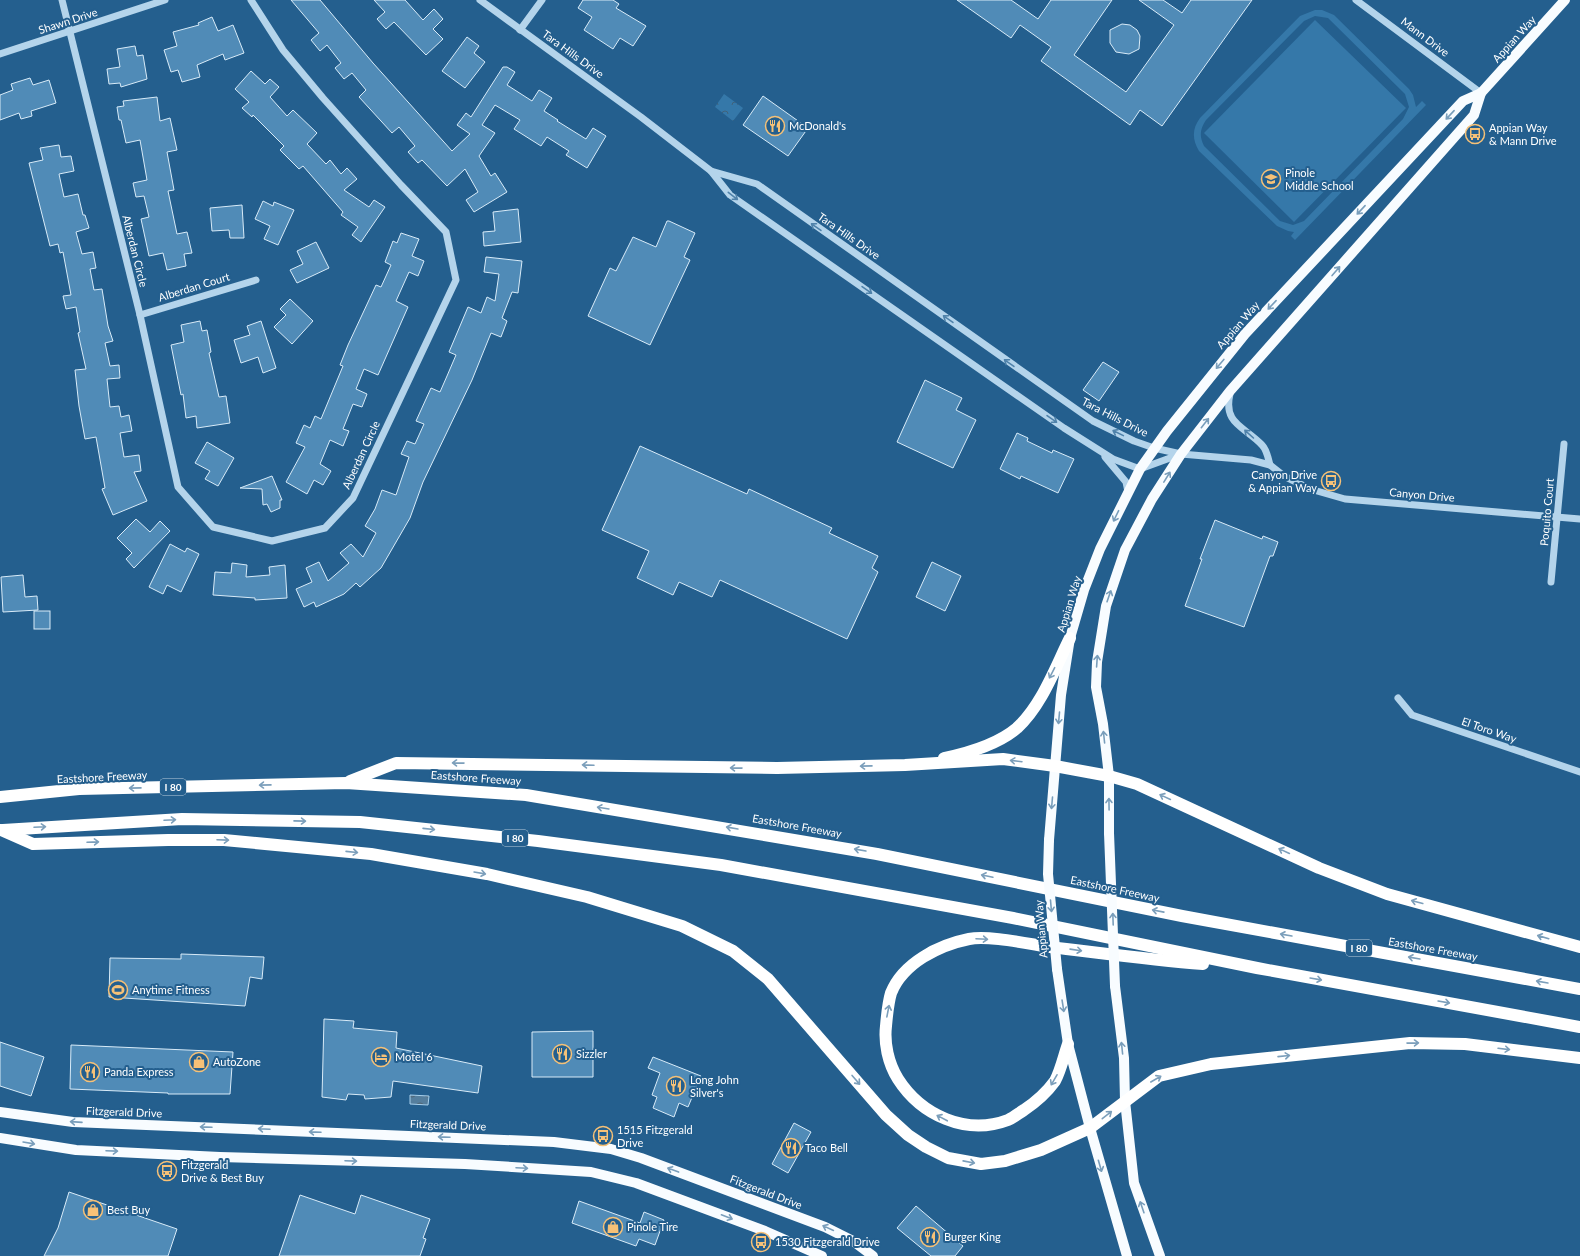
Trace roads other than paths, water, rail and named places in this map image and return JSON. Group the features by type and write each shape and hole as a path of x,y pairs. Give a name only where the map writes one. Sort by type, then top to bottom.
{"highway":[{"path":"905,765 948,757 995,742 1017,728 1037,704 1070,638"},
{"path":"346,782 396,763 777,768 905,765 1003,759 1055,766 1109,776 1137,784 1319,868 1387,894 1580,948"},
{"name":"Eastshore Freeway","path":"0,797 79,789 346,782 526,795 878,854 1182,916 1580,988"},
{"name":"I 80","path":"1,830 182,819 360,822 538,840 752,870 1005,916 1257,968 1580,1027"},
{"path":"1,830 33,844 224,840 371,854 487,874 587,896 682,926 733,950 768,979 886,1115 908,1135 926,1147 948,1158 981,1164 1005,1161 1041,1150 1090,1128 1158,1076 1211,1064 1410,1043 1465,1044 1580,1058"},
{"path":"1068,1044 1054,1080 1036,1102 1008,1120 1002,1122 984,1126 952,1123 922,1107 898,1079 889,1059 885,1037 892,993 905,973 925,956 945,945 971,938 1137,958 1257,968"}],"main road":[{"name":"Appian Way","path":"1127,1256 1090,1128 1068,1044 1057,969 1048,874 1049,840 1061,695 1070,638 1084,590 1100,549 1140,468 1154,448 1250,329 1463,101 1481,93 1565,0"},
{"name":"Appian Way","path":"1160,1256 1134,1183 1125,1101 1124,1058 1115,986 1109,833 1109,776 1103,724 1096,688 1097,662 1106,606 1125,550 1152,499 1181,454 1230,392 1474,115 1481,93"},
{"name":"Fitzgerald Drive","path":"0,1112 73,1122 483,1138 554,1142 611,1150 641,1158 825,1227 853,1241 873,1256"},
{"path":"0,1138 76,1150 227,1157 465,1164 591,1172 636,1183 765,1231 822,1256"}],"street":[{"name":"Alberdan Circle","path":"62,0 68,33 140,315 178,487 213,527 272,541 325,528 353,498 456,280 446,232 401,185 323,98 283,50 251,0"},
{"name":"Shawn Drive","path":"0,54 165,0"},
{"name":"Tara Hills Drive","path":"480,0 641,117 711,171 730,195 1064,428 1113,459 1140,468"},
{"path":"520,30 542,0"},
{"name":"Mann Drive","path":"1356,0 1481,93"},
{"name":"Tara Hills Drive","path":"711,171 756,184 1076,410 1120,434 1154,448 1181,454"},
{"name":"Alberdan Court","path":"140,315 256,280"},
{"path":"1230,392 1227,406 1230,417 1262,445 1270,465"},
{"name":"Poquito Court","path":"1551,582 1564,444"},
{"path":"1093,446 1116,469 1126,482 1128,492"},
{"path":"1140,468 1181,454"},
{"name":"Canyon Drive","path":"1181,454 1251,460 1270,465 1284,476 1310,490 1345,499 1580,519"},
{"name":"El Toro Way","path":"1398,698 1412,715 1580,772"}],"water":[{"path":"410,1095 429,1096 428,1105 410,1104"}],"place":[{"name":"McDonald's","path":"775,126"},
{"name":"Appian Way & Mann Drive","path":"1475,134"},
{"name":"Pinole Middle School","path":"1271,179"},
{"name":"Canyon Drive & Appian Way","path":"1331,481"},
{"name":"Anytime Fitness","path":"118,990"},
{"name":"Sizzler","path":"562,1054"},
{"name":"Motel 6","path":"381,1057"},
{"name":"AutoZone","path":"199,1062"},
{"name":"Panda Express","path":"90,1072"},
{"name":"Long John Silver's","path":"676,1086"},
{"name":"1515 Fitzgerald Drive","path":"603,1136"},
{"name":"Taco Bell","path":"791,1148"},
{"name":"Fitzgerald Drive & Best Buy","path":"167,1171"},
{"name":"Best Buy","path":"93,1210"},
{"name":"Pinole Tire","path":"613,1227"},
{"name":"Burger King","path":"930,1237"},
{"name":"1530 Fitzgerald Drive","path":"761,1242"}]}
